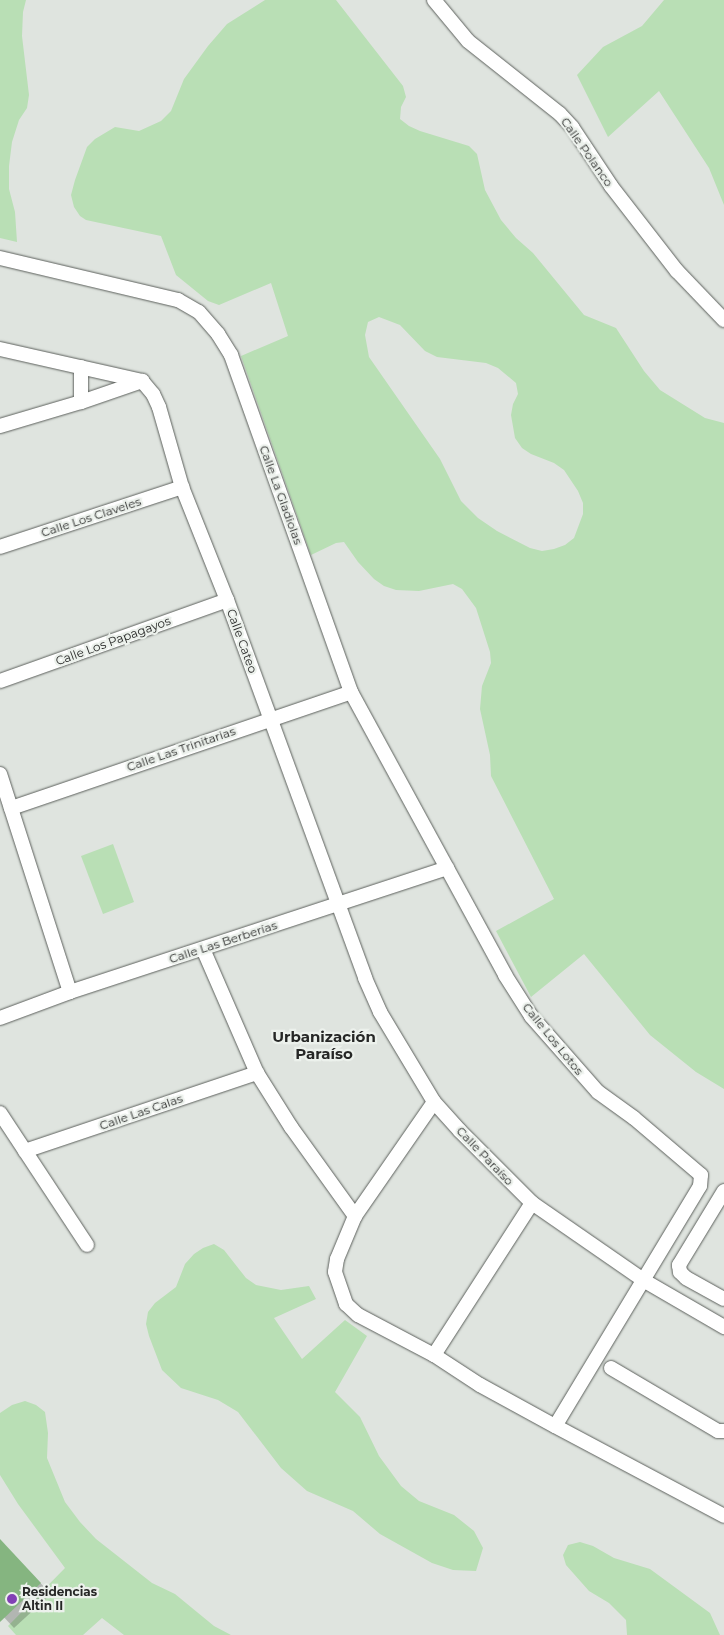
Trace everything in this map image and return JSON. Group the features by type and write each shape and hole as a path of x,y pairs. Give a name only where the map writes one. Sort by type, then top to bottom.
{"street":[{"name":"Calle Polanco","path":"434,0 468,41 560,114 572,127 611,186 677,272 724,320"},
{"name":"Calle La Gladiolas","path":"0,258 178,300 199,312 218,334 231,356 350,692 447,868"},
{"path":"0,349 142,381"},
{"path":"81,367 81,402"},
{"path":"0,426 81,402 142,381"},
{"name":"Calle Cateo","path":"142,381 159,407 182,487 227,600 337,904"},
{"name":"Calle Los Claveles","path":"0,547 182,487"},
{"name":"Calle Los Papagayos","path":"0,681 227,600"},
{"name":"Calle Las Trinitarias","path":"11,808 350,692"},
{"path":"0,774 70,992"},
{"name":"Calle Las Berberías","path":"0,1018 70,992 447,868"},
{"name":"Calle Los Lotos","path":"447,868 505,974 531,1016 598,1092 641,1124 700,1175 700,1186 643,1280"},
{"name":"Calle Paraíso","path":"337,904 380,1012 434,1102 460,1131 532,1203 643,1280 724,1327"},
{"path":"203,949 257,1073 291,1127 355,1216"},
{"name":"Calle Las Calas","path":"25,1151 257,1073"},
{"path":"434,1102 355,1216 337,1259 335,1272 346,1304 358,1315 434,1355 480,1384 724,1516"},
{"path":"0,1114 87,1245"},
{"path":"724,1191 679,1265 680,1272 686,1278 724,1299"},
{"path":"434,1355 532,1203"},
{"path":"555,1426 643,1280"},
{"path":"611,1368 718,1431 724,1431"}],"green space":[{"path":"0,0 26,0 23,12 22,36 29,95 27,108 19,120 12,142 9,166 9,189 15,212 17,242 0,238"},
{"path":"265,0 336,0 403,86 406,97 401,107 400,119 420,131 469,146 477,154 485,190 501,220 516,238 533,253 584,315 616,328 644,371 660,390 705,418 724,423 724,1089 696,1072 650,1035 584,954 531,997 496,931 554,899 491,776 490,755 480,709 482,686 491,663 490,652 476,608 462,589 453,584 419,591 396,590 384,586 374,579 358,562 344,542 336,543 311,555 241,356 288,336 271,283 219,305 208,301 176,275 161,236 86,220 80,216 74,207 71,195 87,147 95,139 115,127 139,131 161,121 171,111 184,79 227,24","holes":["379,317 400,325 425,351 437,357 486,363 498,368 516,383 518,394 513,404 511,415 515,438 522,448 531,454 554,463 564,470 578,491 583,503 583,514 574,538 565,545 554,549 542,551 530,548 497,531 478,518 461,501 440,459 369,357 365,335 368,322"]},
{"path":"664,0 724,0 724,205 709,168 659,91 608,137 577,75 603,47 642,26"},
{"path":"113,844 134,902 103,914 81,856"},
{"path":"214,1244 224,1250 246,1278 256,1285 281,1290 309,1286 316,1299 274,1318 302,1359 345,1320 367,1336 335,1392 360,1417 379,1456 401,1486 419,1501 454,1515 474,1531 483,1548 476,1571 453,1570 432,1563 380,1534 353,1511 307,1491 281,1468 238,1412 218,1400 181,1388 162,1370 146,1324 148,1312 155,1303 176,1287 185,1264 194,1254"},
{"path":"25,1401 36,1405 45,1412 48,1433 47,1458 65,1502 80,1522 96,1539 152,1583 175,1594 214,1626 231,1635 124,1635 102,1618 83,1635 16,1635 8,1626 65,1568 18,1504 0,1475 0,1413 12,1405"},
{"path":"580,1542 593,1546 614,1558 650,1569 710,1613 720,1635 627,1635 626,1620 609,1603 589,1591 566,1565 563,1555 568,1545"}],"building":[{"name":"Residencias Altin II","path":"0,1539 41,1583 0,1622"}],"place":[{"name":"Residencias Altin II","path":"12,1599"}],"district":[{"name":"Urbanización Paraíso","path":"324,1044"}]}
